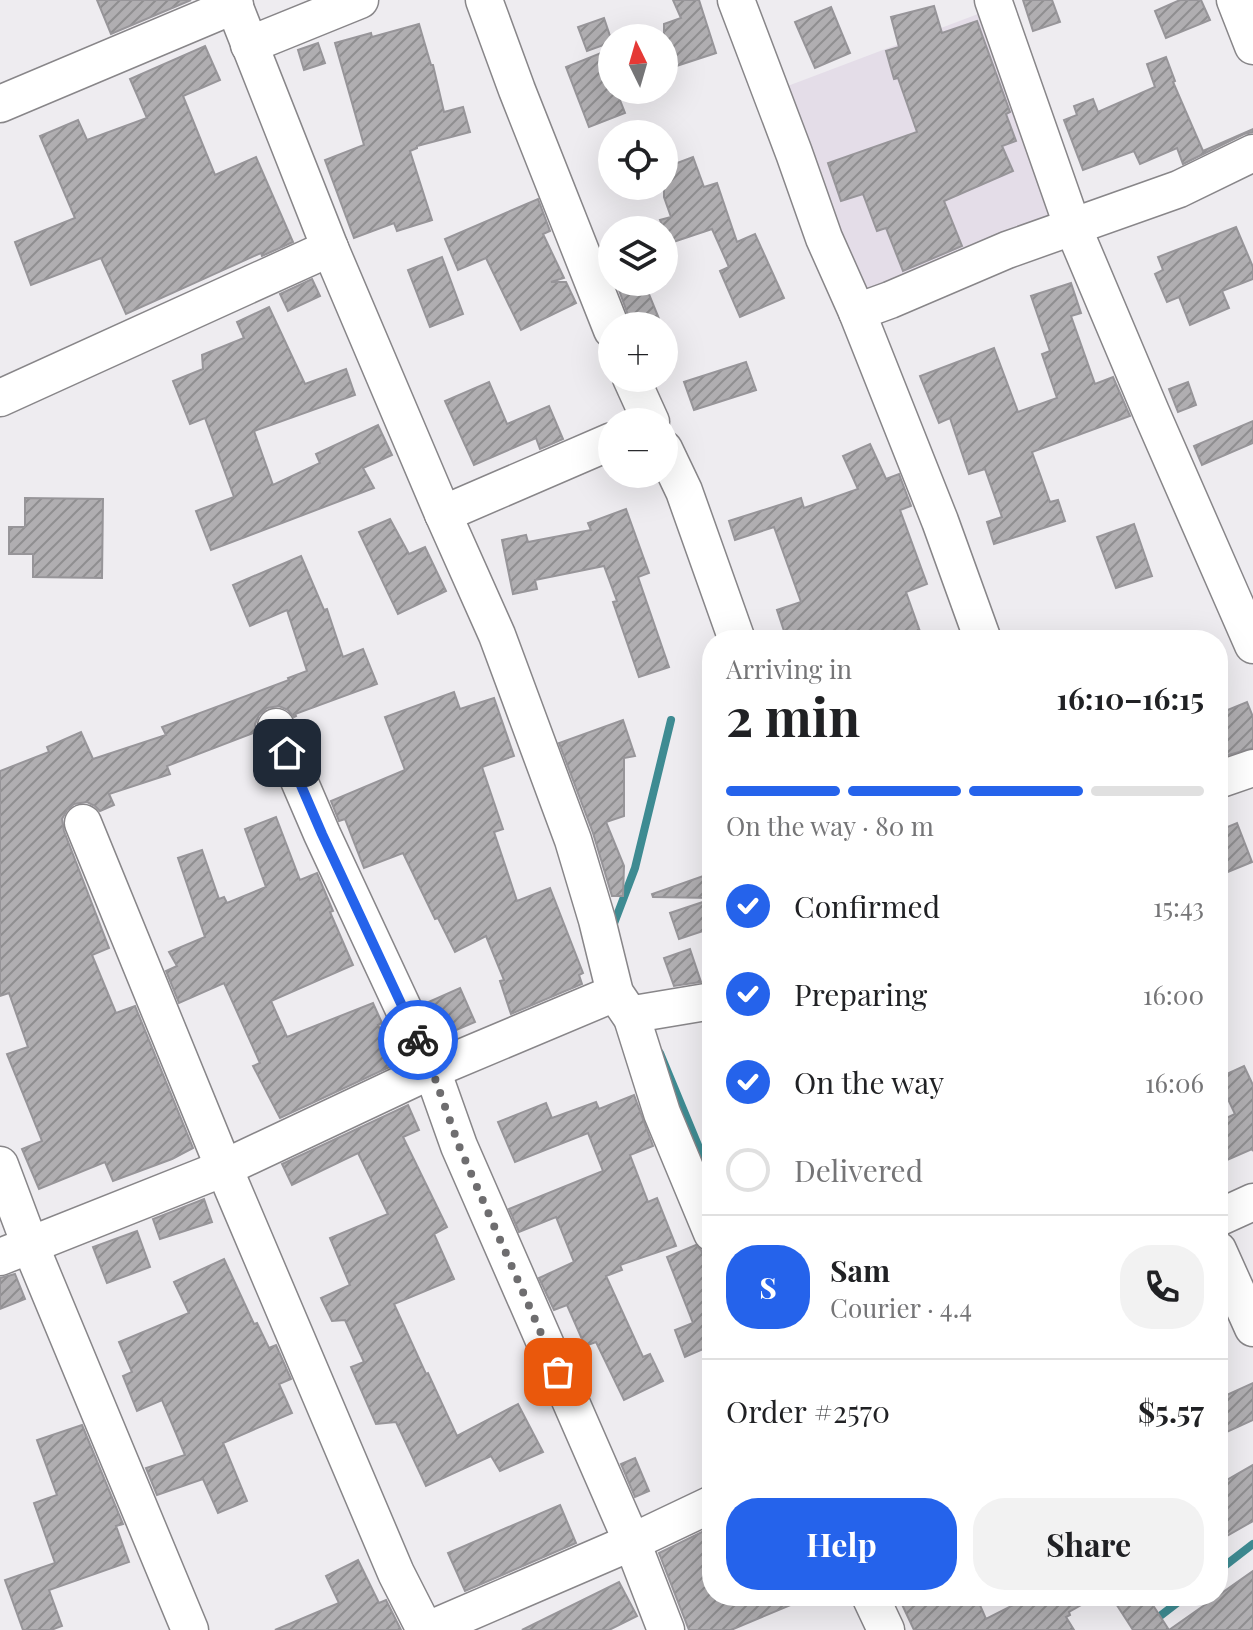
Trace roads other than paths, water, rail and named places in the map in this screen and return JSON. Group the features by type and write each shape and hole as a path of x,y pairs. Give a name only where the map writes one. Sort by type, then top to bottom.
{"street":[{"path":"249,45 360,0"},
{"path":"484,0 605,312"},
{"path":"736,0 824,238 857,312 940,521 979,630"},
{"path":"993,0 1072,225 1253,645"},
{"path":"0,104 233,3 330,248 497,635 573,840 623,1006 662,1113 702,1209"},
{"path":"857,312 1072,225 1179,189 1253,153"},
{"path":"0,398 330,248"},
{"path":"443,514 598,447"},
{"path":"678,478 733,630"},
{"path":"276,727 322,834 432,1070 459,1146 632,1542 666,1630"},
{"path":"1228,777 1253,768"},
{"path":"83,823 224,1168 396,1573 426,1630 702,1509"},
{"path":"15,1251 224,1168 432,1070 623,1006 640,1013 702,1003"},
{"path":"0,1165 15,1251 190,1630"},
{"path":"1228,1213 1253,1202"},
{"path":"1228,1272 1253,1328"},
{"path":"875,1606 886,1630"}],"waterway":[{"path":"613,926 635,868 671,720"},
{"path":"660,1053 702,1155"},
{"path":"1228,1563 1253,1544"},
{"path":"1142,1630 1173,1606"}]}
